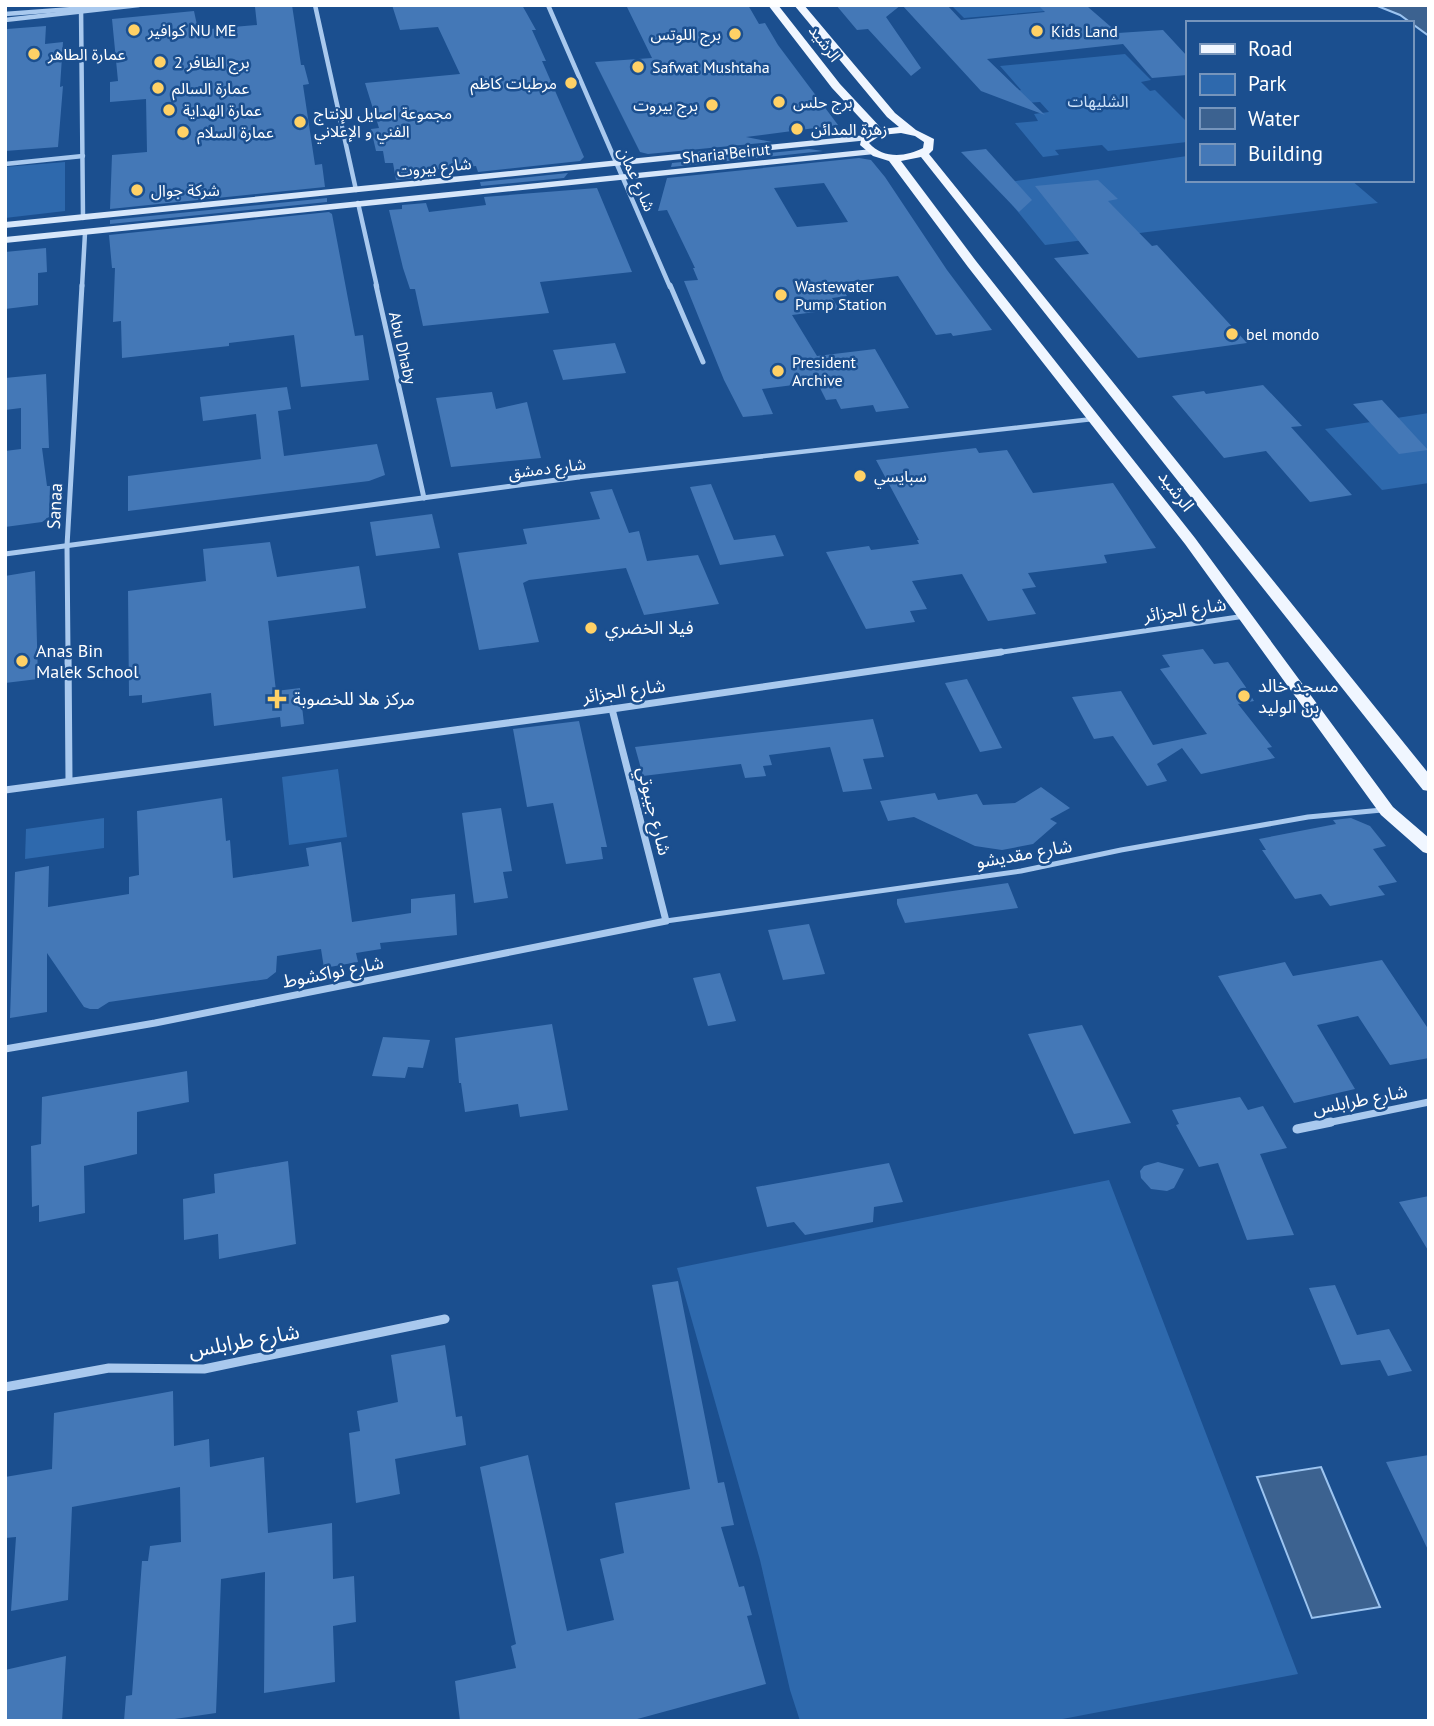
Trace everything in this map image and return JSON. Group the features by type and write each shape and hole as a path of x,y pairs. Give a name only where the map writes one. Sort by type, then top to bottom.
{"main road":[{"name":"الرشيد","path":"773,5 836,86 879,132"},
{"name":"الرشيد","path":"799,5 891,115 911,131 930,141 928,150 923,153 1429,786"},
{"path":"911,131 879,132 866,138 866,148 892,157 923,153"},
{"name":"شارع بيروت","path":"5,225 866,138"},
{"name":"Sharia Beirut","path":"624,177 872,152"},
{"name":"الرشيد","path":"892,157 1093,419 1118,447 1387,811 1429,848"},
{"name":"شارع بيروت","path":"5,240 624,177"}],"street":[{"path":"5,20 81,14 139,5"},
{"path":"315,5 356,190"},
{"name":"شارع عمان","path":"548,5 704,362"},
{"path":"5,14 81,6 118,7"},
{"path":"81,6 83,218"},
{"path":"5,164 83,156"},
{"name":"Abu Dhaby","path":"358,203 424,498"},
{"name":"Sanaa","path":"69,780 67,546 85,233"},
{"name":"شارع دمشق","path":"5,554 579,477"},
{"name":"شارع الجزائر","path":"5,790 612,709 1245,616"},
{"name":"شارع جيبوتي","path":"612,709 666,921"},
{"name":"شارع نواكشوط","path":"5,1049 155,1023 666,921"},
{"name":"شارع طرابلس","path":"1297,1129 1429,1102"},
{"name":"شارع طرابلس","path":"5,1387 108,1368 204,1369 444,1319"}],"lane":[{"name":"شارع دمشق","path":"579,477 1093,419"},
{"name":"شارع مقديشو","path":"666,921 1021,871 1121,850 1308,817 1387,811"}],"green space":[{"path":"951,5 1092,5 1093,7 964,18"},
{"name":"الشليهات","path":"1125,54 1151,80 1141,82 1150,91 1155,90 1186,121 1186,142 1108,151 1102,145 1055,150 1059,155 1043,157 1015,123 1038,121 1034,114 1049,112 1040,102 1024,103 1014,92 1021,90 1000,66"},
{"path":"1186,156 1186,182 1353,182 1378,203 1045,245 995,184"},
{"path":"65,162 65,211 5,218 5,167"},
{"path":"1429,413 1429,483 1382,490 1325,429"},
{"path":"338,769 347,837 289,845 282,777"},
{"path":"104,818 104,848 25,859 26,829"},
{"path":"1109,1180 1298,1674 1052,1721 800,1721 790,1690 760,1560 677,1268"}],"water":[{"path":"1375,5 1429,5 1429,36 1413,24 1413,21"},
{"path":"1321,1467 1380,1607 1312,1618 1257,1477"}],"building":[{"path":"292,5 301,65 304,65 309,84 303,85 315,165 322,164 325,187 110,209 112,155 147,152 146,99 110,102 110,82 118,81 112,19 194,11 198,30 257,25 255,7"},
{"path":"392,5 522,5 536,30 532,30 546,61 542,61 584,157 580,161 478,172 476,166 417,171 419,178 396,180 393,163 385,163 383,151 376,151 371,129 379,128 365,83 460,74 438,27 400,30"},
{"path":"626,5 748,5 759,24 765,23 778,45 838,125 746,137 772,142 648,154 640,152 595,62 652,58"},
{"path":"836,5 901,5 886,17 921,68 911,76 868,29 857,30"},
{"path":"902,5 947,5 961,20 1045,12 1038,5 1080,5 1088,7 1118,33 1163,30 1186,55 1186,75 1152,78 1123,44 987,59 1045,115 981,91"},
{"path":"46,26 45,44 63,42 58,147 5,151 7,29"},
{"path":"809,149 823,151 671,167 672,163"},
{"path":"986,149 1032,200 1019,212 961,152"},
{"path":"859,158 871,160 992,330 953,336 951,333 936,335 898,276 838,283 847,296 832,298 839,309 792,315 817,356 875,349 909,408 876,412 873,405 841,409 836,399 826,400 817,382 762,389 773,414 743,417 724,380 684,281 698,280 695,268 667,210 658,211 667,178","holes":["824,183 848,222 797,227 774,188"]},
{"path":"568,173 564,178 481,186 480,182"},
{"path":"1098,180 1118,199 1108,201 1152,246 1157,245 1247,343 1138,358 1054,258 1089,254 1035,186"},
{"path":"597,188 632,272 540,282 549,313 423,326 415,289 410,289 403,268 389,210 402,209 402,205 426,203 429,212 486,205 484,197"},
{"path":"327,198 327,202 110,224 110,220"},
{"path":"329,212 332,214 355,336 363,335 369,380 301,387 294,335 229,343 229,346 122,358 121,321 113,322 115,268 112,268 109,235"},
{"path":"46,248 47,272 38,273 38,305 5,309 5,252"},
{"path":"615,343 626,373 563,380 553,350"},
{"path":"46,374 49,448 42,448 47,486 50,486 49,517 42,522 5,527 5,451 21,449 21,408 5,410 5,378"},
{"path":"1263,385 1302,426 1291,427 1352,495 1310,502 1266,451 1224,458 1172,396"},
{"path":"287,387 291,409 278,411 284,456 377,444 385,475 369,481 128,511 128,476 261,459 256,414 203,421 200,397"},
{"path":"492,392 496,409 527,402 541,458 451,467 436,398"},
{"path":"1382,400 1428,450 1399,454 1353,404"},
{"path":"976,448 979,453 1007,450 1033,493 1113,483 1156,548 1104,555 1107,563 1028,573 1036,587 1022,589 1036,614 988,621 962,574 912,581 927,609 910,611 915,622 866,629 826,552 869,546 871,550 919,544 876,460"},
{"path":"711,484 734,540 775,535 784,556 720,565 690,487"},
{"path":"612,489 629,533 639,531 647,561 698,555 719,604 644,615 626,568 529,580 523,583 539,642 479,650 458,553 527,544 523,529 600,519 590,492"},
{"path":"432,514 440,548 376,556 370,522"},
{"path":"270,542 277,577 359,566 366,608 268,621 276,691 300,688 304,724 281,727 280,717 214,726 211,693 142,703 142,695 129,696 128,591 206,581 203,549"},
{"path":"35,571 38,679 5,683 5,576"},
{"path":"1203,649 1214,664 1228,662 1245,686 1254,701 1238,704 1272,747 1267,748 1275,758 1201,774 1182,748 1157,764 1167,781 1147,786 1113,736 1094,739 1072,697 1121,691 1153,745 1207,734 1160,669 1170,667 1162,655"},
{"path":"967,679 1002,748 980,752 945,683"},
{"path":"873,719 884,757 863,759 872,789 843,792 830,747 769,755 772,765 763,766 766,776 745,778 741,764 643,776 635,747"},
{"path":"579,721 607,847 601,847 603,859 566,864 553,803 527,807 513,729"},
{"path":"1041,787 1070,808 1050,819 1057,823 1033,844 1002,850 975,846 914,817 888,821 880,801 935,793 938,800 977,794 983,805 1015,803"},
{"path":"222,798 226,841 230,840 233,878 309,866 306,848 341,842 352,922 411,913 411,899 455,894 457,935 380,943 381,949 356,953 358,962 324,968 321,949 277,956 276,972 267,979 109,1002 98,1009 84,1007 47,953 47,1012 10,1018 15,872 49,866 48,907 129,894 129,877 139,875 137,811"},
{"path":"501,808 512,871 503,872 508,898 474,903 462,813"},
{"path":"1351,818 1370,826 1386,846 1373,849 1397,882 1378,886 1385,895 1330,906 1321,894 1295,899 1262,850 1266,850 1259,839 1336,824 1333,820"},
{"path":"1008,883 1018,908 905,923 897,904 897,899"},
{"path":"809,924 825,974 783,980 768,930"},
{"path":"1382,960 1429,1030 1429,1058 1390,1065 1358,1016 1317,1025 1355,1089 1294,1103 1218,976 1285,962 1293,976"},
{"path":"720,973 736,1021 708,1026 693,978"},
{"path":"552,1024 568,1110 520,1117 518,1104 465,1112 455,1038"},
{"path":"1082,1025 1131,1123 1074,1134 1028,1034"},
{"path":"383,1037 430,1040 423,1068 408,1067 405,1078 372,1076"},
{"path":"187,1071 189,1102 137,1112 137,1154 84,1166 85,1213 39,1222 39,1205 32,1207 31,1146 41,1144 42,1097"},
{"path":"1240,1097 1248,1110 1263,1106 1287,1148 1260,1154 1294,1235 1247,1240 1218,1163 1199,1167 1176,1125 1179,1124 1172,1110"},
{"path":"288,1161 296,1244 219,1259 218,1234 184,1240 183,1199 215,1193 214,1174"},
{"path":"1158,1162 1184,1169 1174,1188 1167,1191 1151,1189 1141,1178 1140,1171 1144,1166"},
{"path":"889,1163 903,1202 874,1207 873,1222 805,1235 794,1222 767,1227 756,1187"},
{"path":"1429,1196 1429,1252 1399,1202"},
{"path":"678,1281 718,1483 724,1482 734,1525 721,1527 739,1587 744,1586 752,1615 747,1616 766,1684 630,1721 460,1721 455,1681 516,1668 511,1646 516,1644 480,1467 528,1455 567,1631 614,1620 600,1559 624,1553 615,1503 690,1489 652,1285"},
{"path":"1335,1285 1357,1335 1389,1329 1412,1371 1388,1376 1380,1360 1341,1365 1309,1288"},
{"path":"445,1345 456,1417 462,1416 466,1445 395,1459 400,1494 356,1503 349,1433 360,1431 357,1411 398,1402 391,1355"},
{"path":"173,1391 174,1446 209,1439 210,1467 264,1457 268,1533 332,1523 333,1579 354,1576 356,1622 333,1626 335,1682 264,1693 265,1572 221,1579 216,1713 161,1721 124,1721 126,1696 132,1695 142,1561 148,1561 150,1546 181,1542 180,1487 72,1507 68,1600 11,1611 16,1537 5,1538 5,1477 52,1469 54,1413"},
{"path":"1429,1455 1429,1552 1386,1462"},
{"path":"66,1656 62,1721 5,1721 5,1670"}],"place":[{"name":"كوافير NU ME","path":"134,30"},
{"name":"Kids Land","path":"1037,31"},
{"name":"برج اللوتس","path":"735,34"},
{"name":"عمارة الطاهر","path":"34,54"},
{"name":"برج الظافر 2","path":"160,62"},
{"name":"Safwat Mushtaha","path":"638,67"},
{"name":"مرطبات كاظم","path":"571,83"},
{"name":"عمارة السالم","path":"158,88"},
{"name":"برج حلس","path":"779,102"},
{"name":"برج بيروت","path":"712,105"},
{"name":"عمارة الهداية","path":"169,110"},
{"name":"مجموعة اصايل للإنتاج الفني و الإعلاني","path":"300,122"},
{"name":"زهرة المدائن","path":"797,129"},
{"name":"عمارة السلام","path":"183,132"},
{"name":"شركة جوال","path":"137,190"},
{"name":"Wastewater Pump Station","path":"781,295"},
{"name":"bel mondo","path":"1232,334"},
{"name":"President Archive","path":"778,371"},
{"name":"سبايسي","path":"860,476"},
{"name":"فيلا الخضري","path":"591,628"},
{"name":"Anas Bin Malek School","path":"22,661"},
{"name":"مسجد خالد بن الوليد","path":"1244,696"},
{"name":"مركز هلا للخصوبة","path":"277,699"}]}
